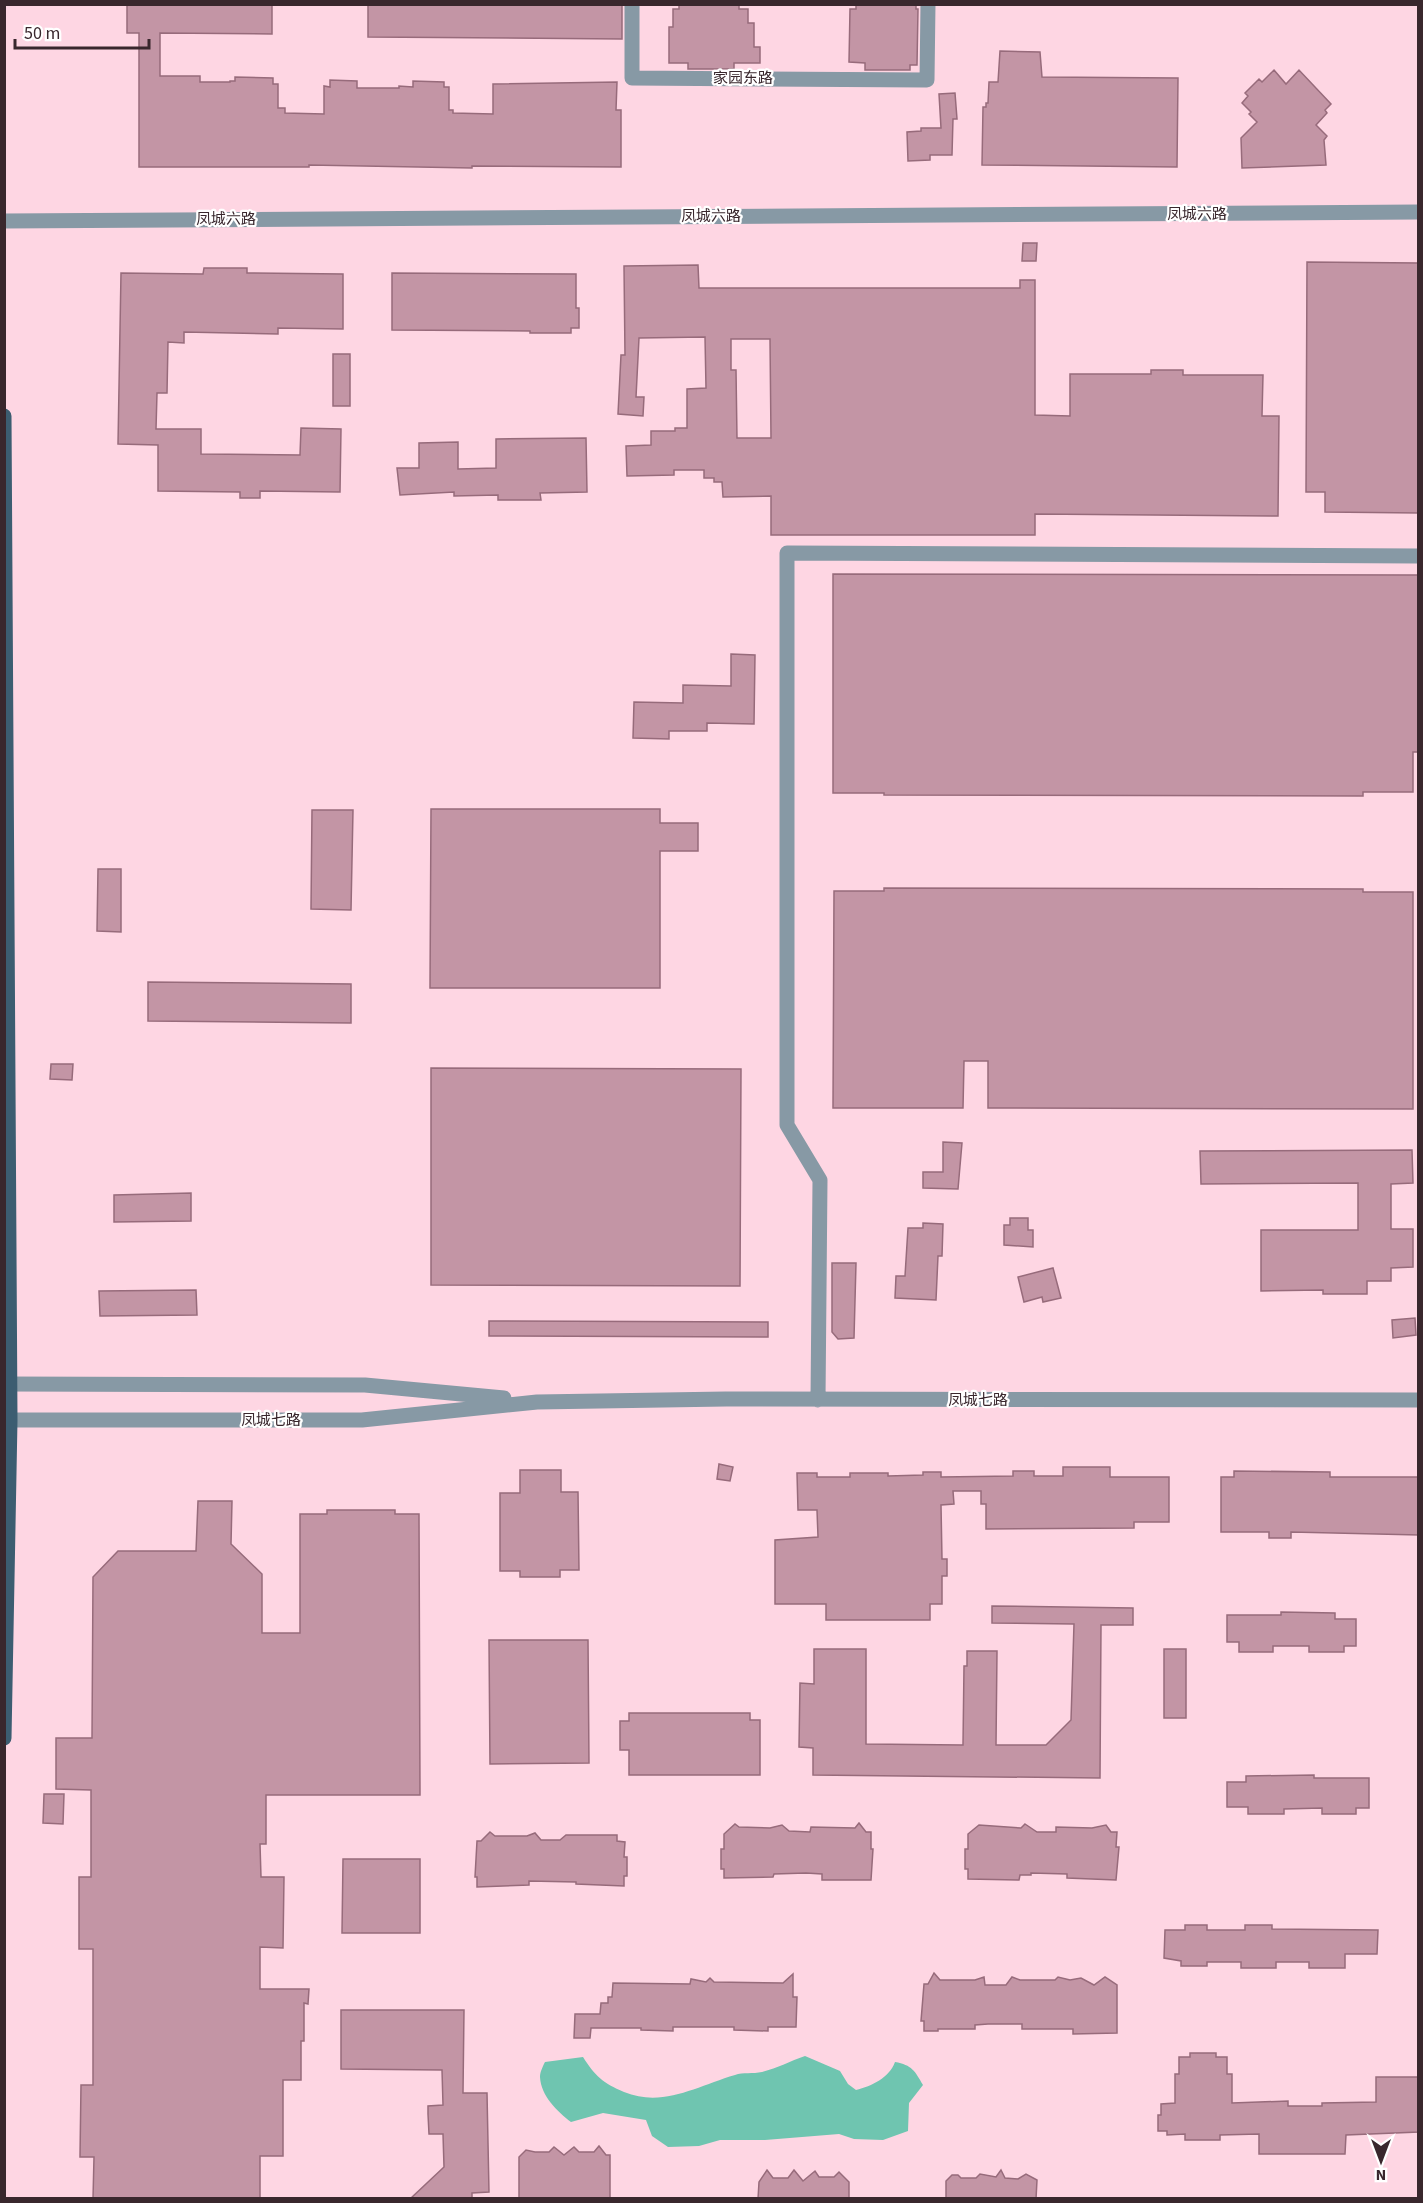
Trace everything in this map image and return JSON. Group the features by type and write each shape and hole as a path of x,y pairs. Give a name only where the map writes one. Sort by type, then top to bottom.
{"main road":[{"path":"4,416 7,1384 4,1738"}],"street":[{"name":"家园东路","path":"632,4 632,78 927,80 928,4"},
{"name":"凤城六路","path":"4,220 1419,212"},
{"path":"818,1400 820,1180 787,1125 787,553 1419,555"},
{"name":"凤城七路","path":"7,1384 365,1384 537,1402"},
{"name":"凤城七路","path":"7,1420 362,1420 537,1402 726,1399 1419,1400"}],"shaded area":[{"path":"805,2056 840,2071 848,2084 856,2090 868,2086 889,2073 895,2062 909,2067 923,2085 909,2103 908,2131 883,2140 854,2139 839,2134 765,2140 720,2140 699,2146 668,2147 652,2136 646,2120 603,2113 571,2122 555,2108 547,2097 540,2077 545,2062 583,2057 600,2078 617,2089 638,2096 666,2097 738,2074 759,2073"}],"building":[{"path":"127,4 272,4 272,34 160,33 160,76 200,76 200,82 230,82 235,81 235,77 273,78 273,84 278,84 278,108 285,108 285,113 324,114 324,86 330,87 330,80 357,81 357,88 413,87 413,81 444,82 444,87 449,87 449,110 453,110 453,113 493,114 493,84 617,82 616,110 621,110 621,167 472,166 472,168 309,165 309,167 139,167 139,33 127,33"},
{"path":"679,4 739,4 739,9 748,9 748,23 754,23 754,47 760,47 760,63 734,63 734,69 688,69 688,63 669,63 669,27 673,27 673,9 679,9"},
{"path":"856,4 916,4 916,9 918,9 917,65 910,65 910,70 865,70 865,63 849,62 850,9 856,9"},
{"path":"368,5 622,5 622,39 368,37"},
{"path":"1000,51 1040,52 1042,77 1178,78 1177,167 982,165 983,107 986,107 988,103 989,82 998,82"},
{"path":"1274,70 1286,84 1299,70 1331,104 1325,110 1327,113 1316,125 1327,136 1324,140 1326,165 1242,168 1241,138 1257,122 1242,103 1248,96 1245,93 1259,79 1262,82"},
{"path":"955,93 957,119 953,119 952,155 930,155 930,160 908,161 907,132 921,131 921,128 941,128 939,94"},
{"path":"1023,243 1037,243 1036,261 1022,261"},
{"path":"1307,262 1419,263 1419,513 1325,512 1325,492 1306,492"},
{"path":"698,265 699,288 1020,288 1020,280 1035,280 1035,415 1070,416 1070,374 1151,374 1151,370 1183,370 1183,375 1263,375 1262,416 1279,416 1278,516 1035,514 1035,535 771,535 771,496 723,497 722,482 714,482 714,478 704,478 704,470 674,470 674,475 627,476 626,446 651,445 651,431 675,431 675,428 687,428 687,389 706,388 705,337 639,338 636,397 644,397 643,416 618,414 621,355 625,355 624,266","holes":["731,339 770,339 771,438 737,438 736,370 731,370"]},
{"path":"204,268 247,268 247,273 343,274 343,329 278,328 278,334 184,332 184,343 168,342 167,393 157,393 156,429 201,429 201,454 300,455 301,428 341,429 340,492 260,491 260,498 240,498 240,492 158,491 158,445 118,444 121,273 203,274"},
{"path":"392,273 576,274 576,308 579,308 579,328 571,328 571,333 392,330"},
{"path":"333,354 350,354 350,406 333,406"},
{"path":"586,438 587,492 540,493 541,500 498,500 498,495 454,496 454,492 400,495 397,468 419,468 419,443 458,442 458,469 496,468 496,439"},
{"path":"833,574 1419,575 1419,752 1413,752 1413,792 1363,792 1363,796 833,793"},
{"path":"731,654 755,655 754,724 707,723 707,731 669,731 669,739 633,738 634,702 683,703 683,685 731,686"},
{"path":"431,809 660,809 660,823 698,823 698,851 660,851 660,988 430,988"},
{"path":"312,810 353,810 351,910 311,909"},
{"path":"98,869 121,869 121,932 97,931"},
{"path":"884,888 1363,889 1363,892 1413,892 1413,1109 988,1108 988,1061 964,1061 963,1108 833,1108 834,891 884,891"},
{"path":"148,982 351,984 351,1023 148,1021"},
{"path":"51,1064 73,1064 72,1080 50,1079"},
{"path":"431,1068 741,1069 740,1286 431,1285"},
{"path":"943,1142 962,1143 958,1189 923,1188 923,1172 943,1172"},
{"path":"1412,1150 1413,1183 1391,1184 1391,1229 1413,1229 1413,1267 1391,1268 1391,1281 1367,1281 1367,1294 1323,1294 1323,1290 1261,1291 1261,1230 1358,1230 1358,1183 1201,1184 1200,1151"},
{"path":"191,1193 191,1221 114,1222 114,1195"},
{"path":"1010,1218 1028,1218 1028,1230 1033,1230 1033,1247 1004,1245 1004,1225 1010,1225"},
{"path":"923,1223 943,1224 942,1256 938,1256 936,1300 895,1298 896,1276 905,1276 908,1228 923,1228"},
{"path":"832,1263 856,1263 854,1338 838,1339 832,1332"},
{"path":"1053,1268 1061,1298 1043,1302 1042,1297 1024,1302 1018,1277"},
{"path":"196,1290 197,1315 100,1316 99,1291"},
{"path":"1415,1318 1416,1335 1393,1338 1392,1320"},
{"path":"489,1321 768,1322 768,1337 489,1336"},
{"path":"719,1464 733,1467 730,1481 717,1479"},
{"path":"1063,1467 1110,1467 1110,1477 1169,1477 1169,1522 1134,1522 1134,1528 986,1529 986,1504 981,1504 981,1491 953,1491 954,1504 941,1505 942,1559 947,1559 947,1576 942,1576 942,1604 930,1604 930,1620 826,1620 826,1604 775,1604 775,1540 818,1537 817,1510 798,1510 797,1473 817,1473 817,1477 850,1477 850,1473 888,1473 888,1476 941,1472 941,1477 1013,1476 1013,1471 1034,1471 1034,1476 1063,1476"},
{"path":"520,1470 561,1470 561,1492 578,1492 579,1570 560,1570 560,1577 520,1577 520,1571 500,1571 500,1493 520,1493"},
{"path":"1234,1471 1330,1472 1330,1477 1419,1477 1419,1535 1291,1532 1291,1538 1269,1538 1269,1532 1221,1532 1221,1477 1234,1477"},
{"path":"198,1501 232,1501 231,1544 262,1574 262,1633 300,1633 300,1514 327,1514 327,1510 395,1510 395,1514 419,1514 420,1795 266,1795 266,1844 260,1844 261,1877 284,1877 283,1948 260,1947 260,1989 309,1989 308,2004 304,2003 301,2080 283,2080 283,2156 260,2156 260,2199 93,2199 94,2157 80,2157 81,2085 93,2085 93,1949 79,1949 79,1877 91,1877 91,1790 56,1789 56,1738 92,1738 93,1577 118,1551 196,1551"},
{"path":"992,1606 1133,1608 1133,1625 1101,1625 1100,1778 813,1775 813,1748 799,1747 800,1683 814,1684 814,1649 866,1649 866,1744 963,1745 964,1666 967,1666 967,1651 997,1651 996,1745 1046,1745 1071,1720 1074,1624 992,1623"},
{"path":"1281,1612 1335,1613 1335,1619 1356,1619 1356,1646 1344,1646 1344,1652 1309,1652 1309,1646 1273,1646 1273,1652 1239,1652 1239,1642 1227,1642 1227,1615 1281,1615"},
{"path":"489,1640 588,1640 589,1763 490,1764"},
{"path":"1164,1649 1186,1649 1186,1718 1164,1718"},
{"path":"629,1713 750,1713 750,1720 760,1720 760,1775 629,1775 629,1750 620,1750 620,1721 629,1721"},
{"path":"1314,1775 1314,1778 1369,1778 1369,1808 1356,1808 1356,1814 1322,1814 1322,1808 1284,1809 1284,1814 1248,1814 1248,1807 1227,1807 1227,1782 1246,1782 1246,1776"},
{"path":"44,1794 64,1794 63,1824 43,1823"},
{"path":"859,1823 866,1832 871,1832 871,1849 873,1849 871,1880 822,1880 822,1874 806,1873 774,1874 773,1877 724,1878 724,1869 721,1869 721,1849 724,1849 724,1834 735,1824 739,1827 770,1828 782,1825 789,1831 810,1832 811,1827 855,1828"},
{"path":"1025,1824 1037,1832 1056,1832 1056,1827 1092,1828 1106,1825 1111,1832 1117,1832 1116,1847 1119,1847 1116,1880 1067,1878 1067,1874 1031,1873 1031,1875 1020,1875 1019,1880 968,1879 968,1869 965,1869 965,1849 968,1849 968,1834 979,1825 1021,1828"},
{"path":"490,1832 495,1836 527,1836 535,1833 541,1840 560,1840 566,1835 617,1835 617,1841 625,1842 624,1857 627,1857 627,1876 624,1876 624,1886 529,1881 529,1885 477,1887 477,1877 475,1877 477,1841 481,1841"},
{"path":"343,1859 420,1859 420,1933 342,1933"},
{"path":"1185,1925 1207,1925 1207,1930 1245,1930 1245,1925 1272,1925 1272,1929 1378,1930 1377,1954 1345,1954 1345,1968 1309,1968 1309,1962 1276,1962 1276,1968 1241,1968 1241,1962 1207,1962 1207,1966 1181,1966 1181,1961 1164,1958 1165,1930 1185,1930"},
{"path":"934,1973 940,1980 975,1980 984,1977 985,1985 1006,1985 1012,1977 1020,1980 1055,1980 1058,1977 1070,1980 1081,1978 1094,1985 1105,1977 1117,1985 1117,2033 1073,2034 1073,2029 1022,2029 1022,2024 988,2024 975,2025 975,2029 924,2031 924,2021 921,2021 924,1984 928,1984"},
{"path":"793,1974 793,1997 797,1997 796,2027 768,2027 768,2031 734,2030 734,2027 673,2027 673,2031 641,2030 641,2028 591,2028 590,2038 574,2038 575,2014 600,2014 601,2003 608,2003 608,1997 612,1997 613,1983 690,1984 691,1979 706,1982 710,1978 714,1982 783,1983"},
{"path":"341,2010 464,2010 463,2093 487,2093 489,2192 472,2193 472,2199 410,2199 444,2167 443,2134 429,2134 428,2114 428,2106 443,2105 442,2070 341,2069"},
{"path":"1190,2053 1216,2053 1216,2057 1227,2057 1227,2074 1232,2074 1232,2103 1288,2101 1288,2106 1322,2106 1322,2103 1376,2102 1376,2077 1419,2077 1419,2132 1346,2135 1345,2154 1259,2154 1259,2134 1220,2135 1220,2140 1185,2140 1185,2134 1167,2135 1167,2131 1158,2131 1161,2104 1175,2103 1175,2074 1179,2074 1179,2057 1190,2057"},
{"path":"599,2146 606,2155 610,2155 610,2199 519,2199 519,2157 526,2150 549,2152 554,2147 564,2155 574,2147 579,2152 594,2152"},
{"path":"767,2170 773,2178 788,2178 794,2170 803,2181 815,2171 819,2177 834,2177 839,2172 849,2182 849,2199 758,2199 759,2182"},
{"path":"1001,2170 1005,2178 1018,2179 1026,2174 1037,2180 1036,2199 946,2199 946,2181 952,2175 958,2175 961,2178 976,2178 980,2174 996,2177"}]}
